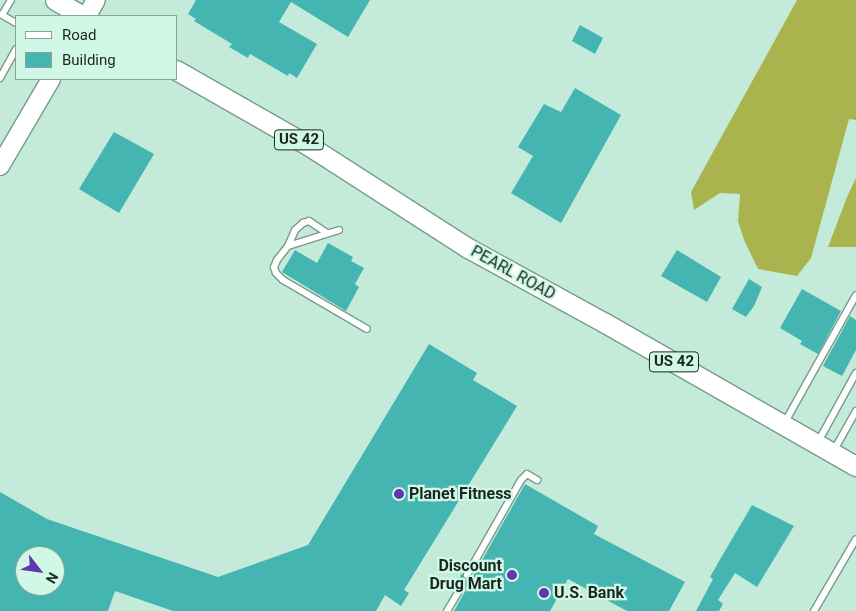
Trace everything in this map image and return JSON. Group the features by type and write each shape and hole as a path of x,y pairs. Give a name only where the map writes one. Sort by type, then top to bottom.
{"main road":[{"path":"55,0 81,15"},
{"name":"PEARL ROAD","path":"178,71 309,146 468,248 856,466"}],"street":[{"path":"88,15 96,0"},
{"path":"0,166 8,145 49,80"}],"lane":[{"path":"11,0 1,16 15,23"},
{"path":"0,78 15,51"},
{"path":"327,233 309,221 303,223 295,230 288,246 277,260 274,267 276,273 283,280 368,330"},
{"path":"288,246 339,230"},
{"path":"784,424 856,294"},
{"path":"825,448 856,374"},
{"path":"825,448 856,411"},
{"path":"467,575 521,480 527,474 537,480"},
{"path":"814,611 856,539"},
{"path":"448,611 462,586"}],"green space":[{"path":"797,0 856,0 856,120 849,119 811,258 797,276 758,269 744,240 738,221 740,194 720,193 694,210 691,192"},
{"path":"856,178 856,247 828,247 847,197"}],"building":[{"path":"196,0 370,0 348,37 291,2 279,22 317,44 297,78 289,73 288,76 250,54 248,58 229,47 232,44 194,21 196,19 188,14"},
{"path":"580,25 603,38 595,54 572,41"},
{"path":"575,88 621,115 561,223 511,193 533,156 518,147 544,104 561,112"},
{"path":"114,132 154,154 119,213 79,189"},
{"path":"328,243 353,257 351,261 364,268 355,284 359,287 346,311 282,272 295,250 317,263"},
{"path":"677,250 721,277 707,302 661,276"},
{"path":"749,279 762,287 754,306 746,317 732,309"},
{"path":"802,289 841,311 818,354 800,344 802,341 780,328"},
{"path":"850,316 856,320 856,350 842,376 823,366"},
{"path":"429,344 477,373 473,380 517,406 404,590 409,593 401,606 385,595 376,611 173,611 115,591 108,611 0,611 0,492 47,519 218,577 308,545"},
{"path":"525,484 598,526 594,534 685,582 669,611 627,611 568,579 550,611 454,611 467,588 464,582 457,583 462,573 465,580 472,578"},
{"path":"752,505 794,526 757,587 735,573 718,600 723,604 719,611 696,611 713,579 710,577"}],"place":[{"name":"Planet Fitness","path":"399,494"},
{"name":"Discount Drug Mart","path":"512,575"},
{"name":"U.S. Bank","path":"544,593"}]}
